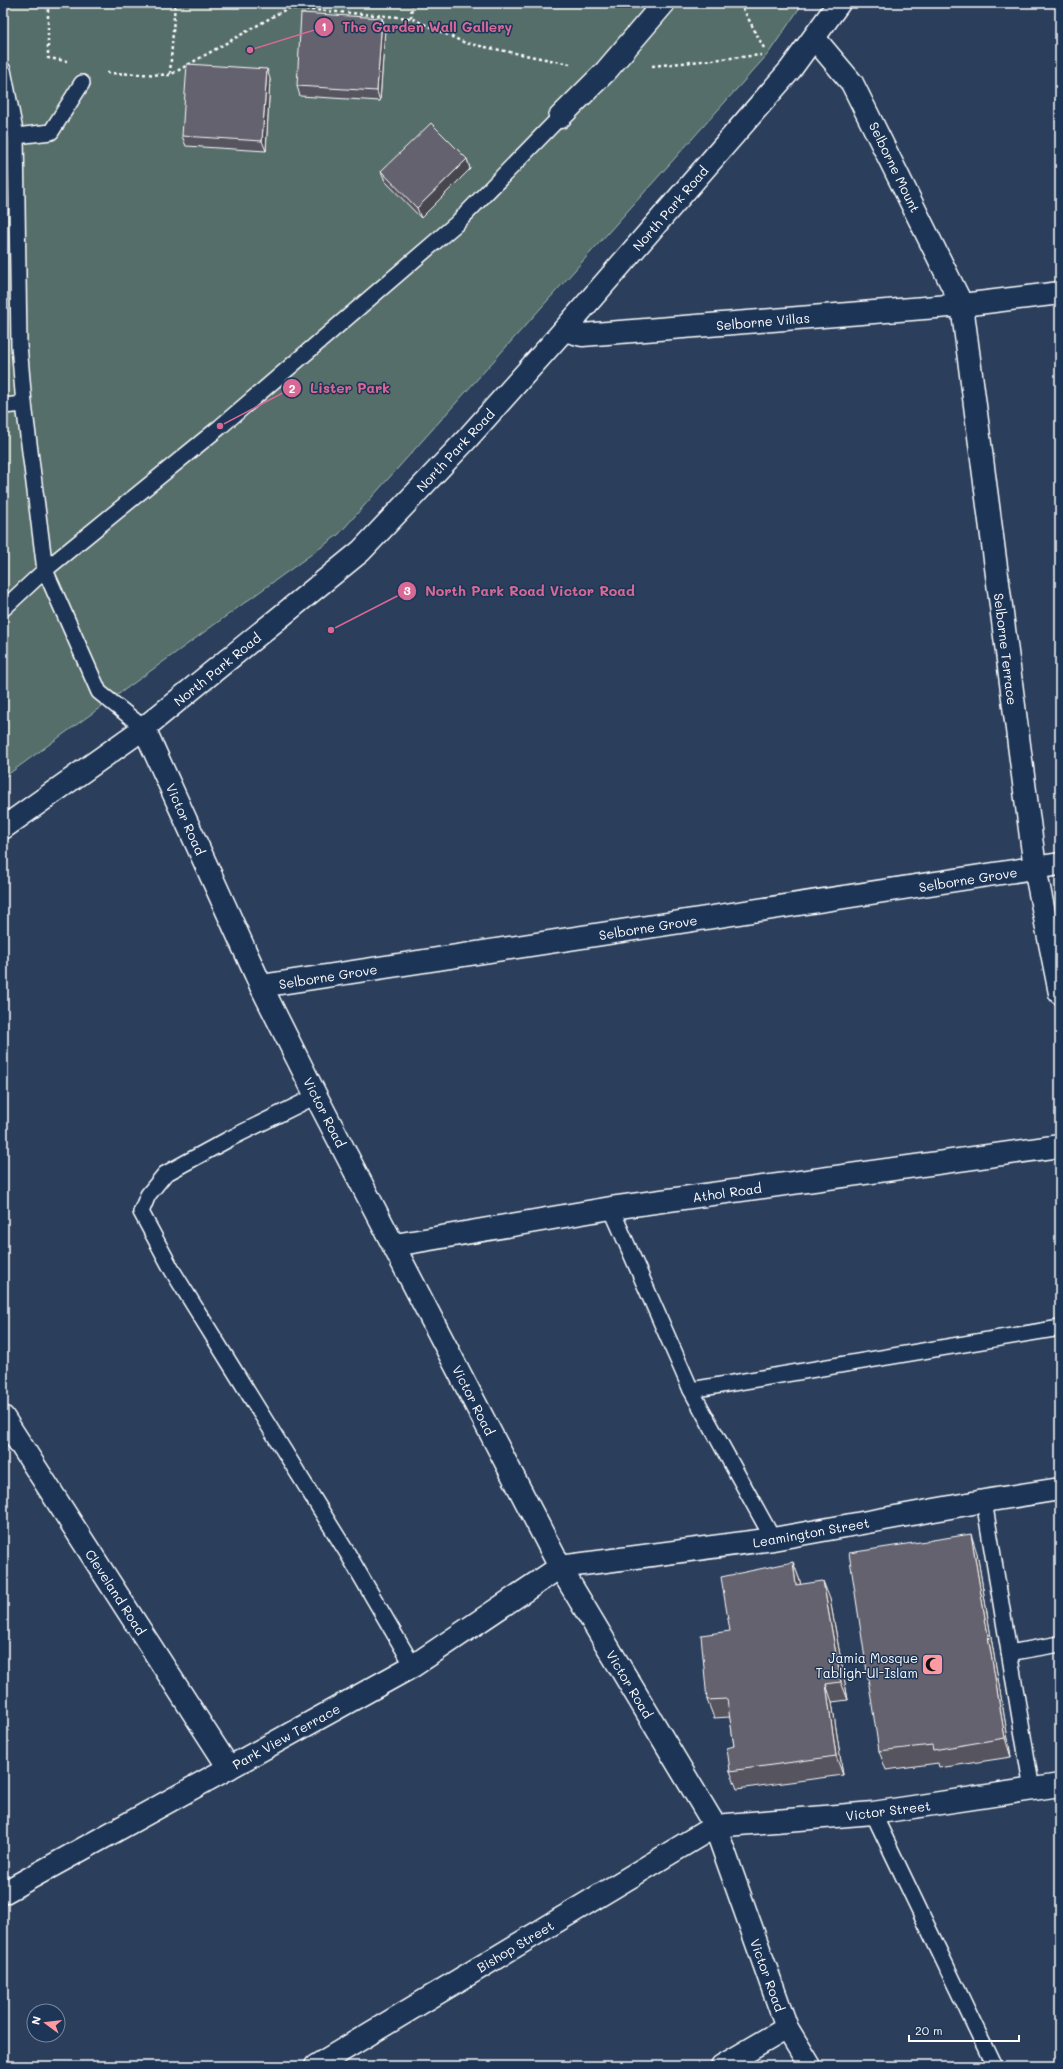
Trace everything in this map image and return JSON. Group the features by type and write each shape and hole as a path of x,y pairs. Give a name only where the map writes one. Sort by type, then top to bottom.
{"street":[{"path":"560,117 606,71 664,3"},
{"name":"North Park Road","path":"3,828 144,728 361,551 466,440 564,330 790,70 815,39 840,3"},
{"name":"Selborne Mount","path":"815,39 852,83 962,305"},
{"name":"Selborne Villas","path":"564,330 582,335 962,305 1060,293"},
{"name":"Selborne Terrace","path":"962,305 1035,868 1060,993"},
{"name":"Victor Road","path":"144,728 261,986 316,1096 560,1567 715,1826 788,2028 810,2066"},
{"name":"Selborne Grove","path":"261,986 1060,864"},
{"name":"Athol Road","path":"394,1246 611,1208 1060,1146"},
{"name":"Cleveland Road","path":"3,1417 229,1768"},
{"name":"Leamington Street","path":"560,1567 774,1539 984,1501 1060,1489"},
{"name":"Park View Terrace","path":"3,1893 413,1666 560,1567"},
{"name":"Victor Street","path":"715,1826 873,1813 1060,1785"},
{"name":"Bishop Street","path":"316,2066 715,1826"},
{"path":"722,2066 788,2028"}],"lane":[{"path":"3,70 16,136 19,345 24,404 45,570 99,692 144,728"},
{"path":"16,136 50,132 83,78"},
{"path":"3,609 45,570 220,428 456,224 560,117"},
{"path":"3,406 24,404"},
{"path":"316,1096 229,1139 165,1174 148,1195 141,1212 172,1270 348,1554 413,1666"},
{"path":"611,1208 691,1390 774,1539"},
{"path":"691,1390 1060,1328"},
{"path":"984,1501 1032,1790"},
{"path":"1009,1653 1060,1644"},
{"path":"873,1813 994,2066"}],"path":[{"path":"48,3 48,58 82,63 83,78 170,75 288,8 411,18 465,43 606,71 768,54 740,3"},
{"path":"170,75 175,3"},
{"path":"302,3 302,9"},
{"path":"411,18 412,3"}],"green space":[{"path":"3,3 803,3 768,54 338,535 3,778"}],"building":[{"path":"301,13 382,18 377,91 297,86"},
{"path":"187,64 267,69 262,141 182,136"},
{"path":"431,123 467,159 417,208 381,171"},
{"name":"Jamia Mosque Tabligh-Ul-Islam","path":"971,1534 1005,1738 933,1750 932,1745 879,1751 849,1553"},
{"name":"Jamia Mosque Tabligh-Ul-Islam","path":"793,1562 796,1585 823,1581 841,1682 826,1684 836,1756 730,1771 727,1748 734,1746 727,1699 707,1700 701,1635 730,1631 721,1577"}],"place":[{"name":"The Garden Wall Gallery","path":"250,50"},
{"name":"Lister Park","path":"220,426"},
{"name":"North Park Road Victor Road","path":"331,630"},
{"name":"Jamia Mosque Tabligh-Ul-Islam","path":"933,1664"}]}
